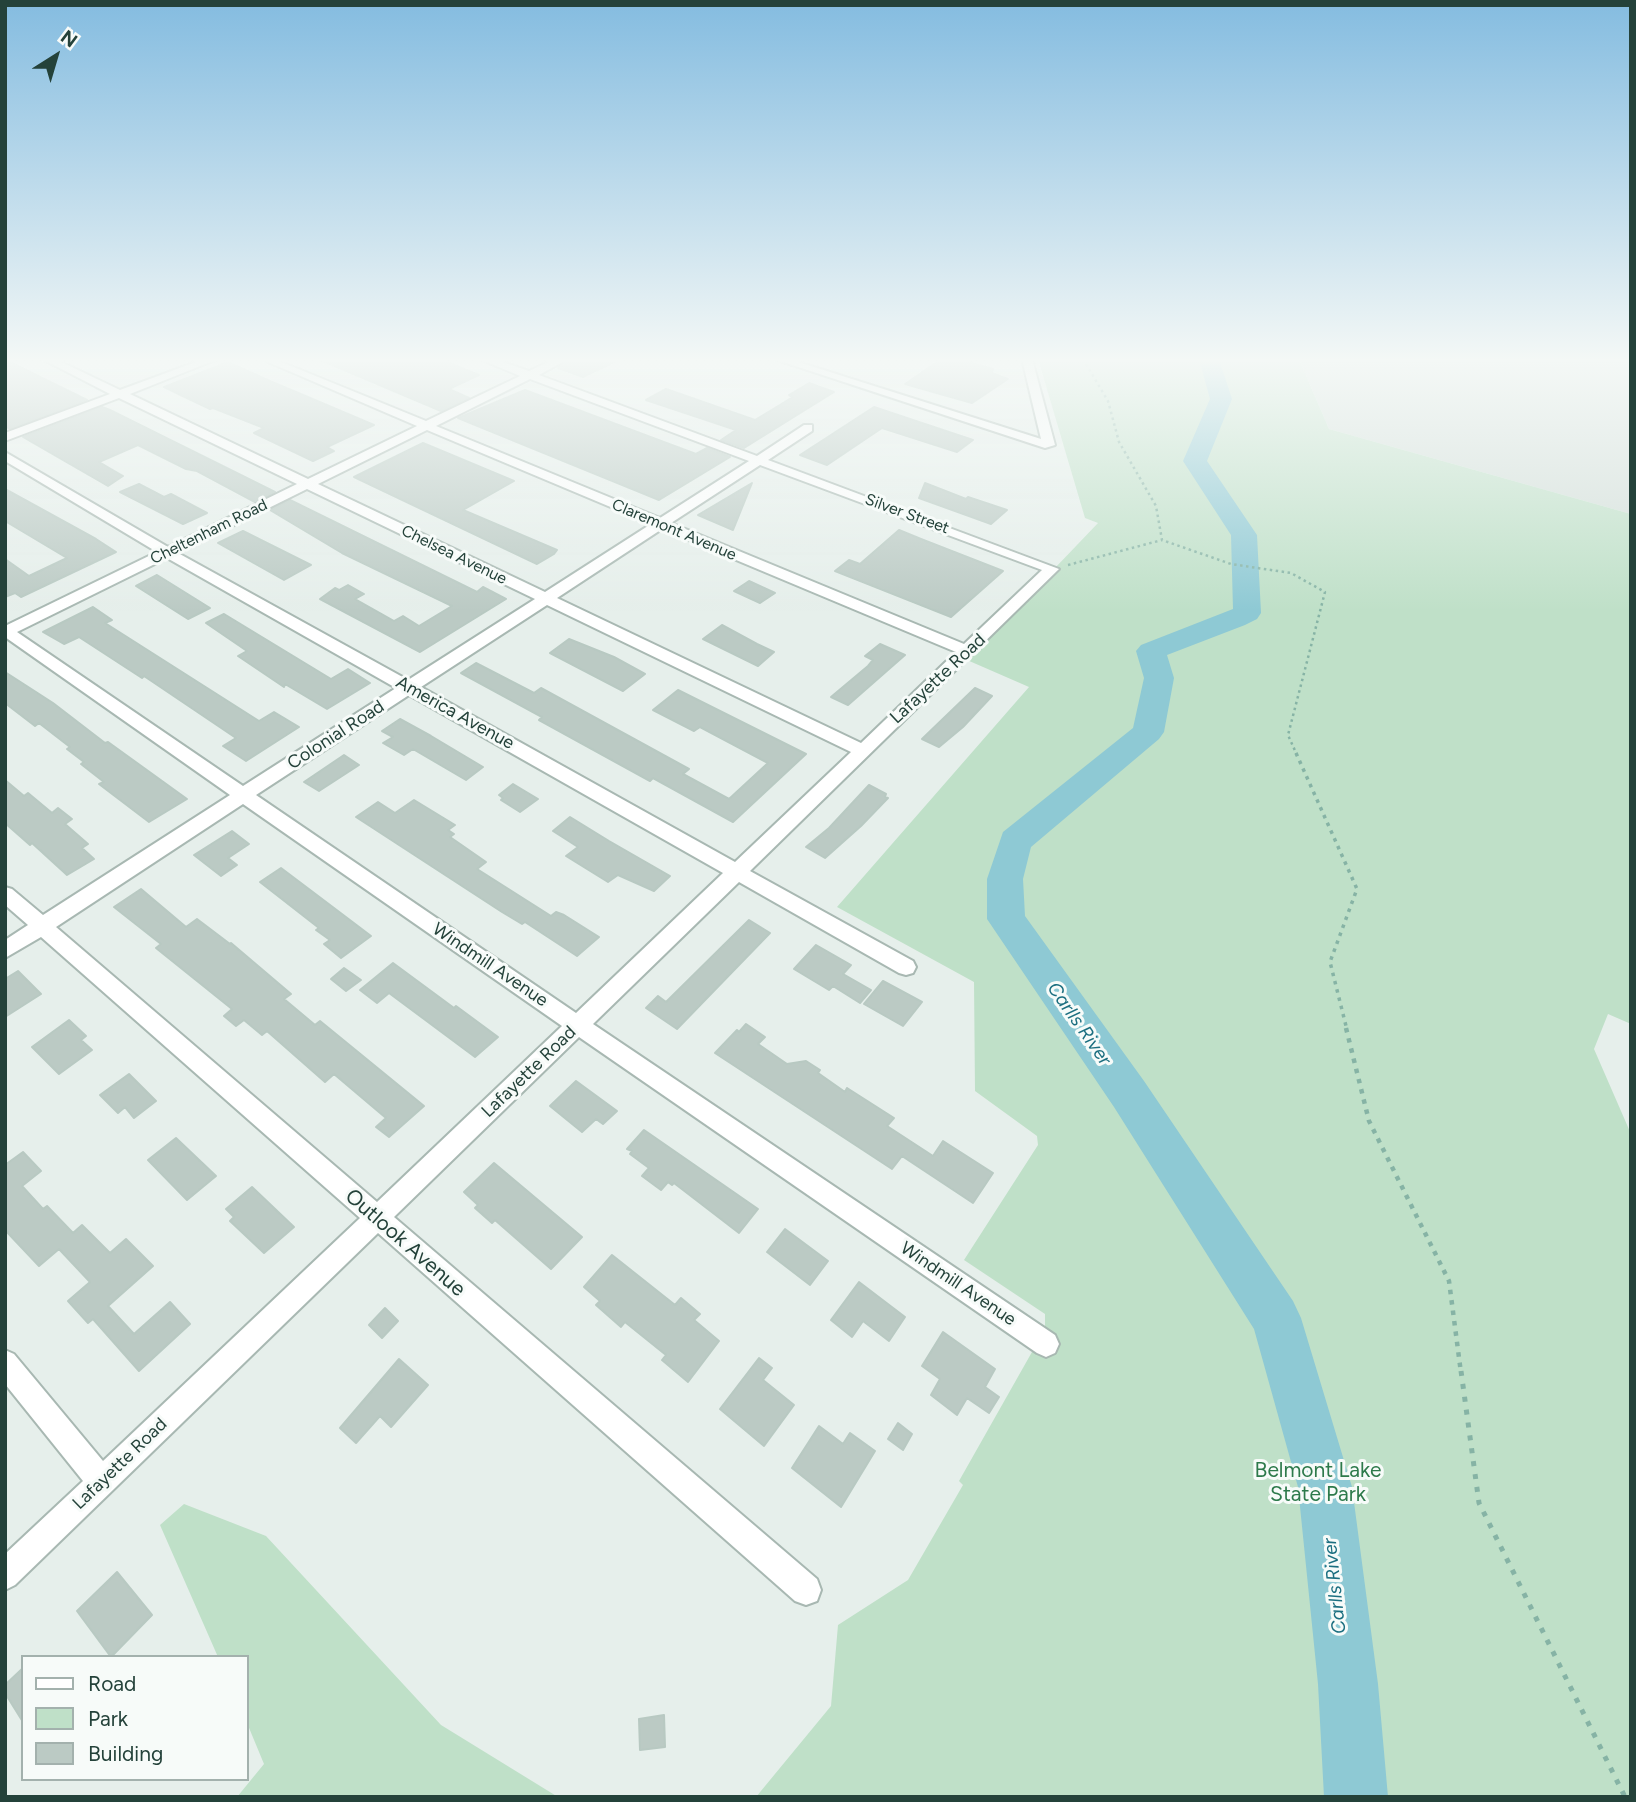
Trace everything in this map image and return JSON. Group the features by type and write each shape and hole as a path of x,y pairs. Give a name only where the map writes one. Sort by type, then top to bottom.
{"street":[{"name":"Chelsea Avenue","path":"223,443 862,750"},
{"name":"Cheltenham Road","path":"6,631 391,443"},
{"name":"Claremont Avenue","path":"467,443 967,651"},
{"name":"Silver Street","path":"714,443 1052,569"},
{"name":"Colonial Road","path":"5,950 785,443"},
{"name":"America Avenue","path":"5,456 115,523 906,967"},
{"name":"Lafayette Road","path":"5,1575 1052,569"},
{"name":"Windmill Avenue","path":"6,631 1046,1344"},
{"name":"Outlook Avenue","path":"5,894 806,1590"},
{"path":"5,1363 102,1482"}],"path":[{"path":"1120,443 1156,506 1162,540"},
{"path":"1052,569 1162,540 1231,564 1291,573 1325,592 1288,735 1357,889 1331,962 1369,1121 1449,1281 1479,1503 1625,1797"}],"shaded area":[{"path":"1379,443 1631,443 1631,514"}],"green space":[{"name":"Belmont Lake State Park","path":"1063,443 1379,443 1631,514 1631,1024 1608,1014 1594,1049 1631,1134 1631,1797 756,1797 831,1706 838,1625 908,1580 963,1485 959,1481 1045,1329 1045,1314 964,1260 1038,1145 1037,1136 975,1091 974,982 837,907 1029,687 967,660 1098,523 1085,518"},
{"path":"184,1504 266,1536 441,1725 558,1797 237,1797 264,1764 248,1725 248,1655 217,1655 160,1525"}],"building":[{"path":"34,443 177,443 275,492 255,502 197,471 186,469 138,445 99,462 123,476 108,486"},
{"path":"275,443 335,443 327,447 334,451 313,461"},
{"path":"423,443 514,481 463,510 557,550 537,564 354,477"},
{"path":"520,443 667,443 696,454 707,448 730,457 659,500"},
{"path":"730,443 752,443 744,448"},
{"path":"818,443 860,443 827,465 800,455"},
{"path":"929,443 969,443 957,452"},
{"path":"752,483 733,530 698,515"},
{"path":"925,483 966,499 968,497 1007,510 991,524 919,498"},
{"path":"139,484 164,497 171,494 207,513 183,524 120,492"},
{"path":"5,489 116,552 21,597 15,593 5,597 5,559 29,576 67,558 5,521"},
{"path":"290,500 477,592 483,587 506,599 420,652 320,599 335,588 339,590 348,585 364,594 355,599 394,621 403,616 419,626 452,606 342,553 270,510"},
{"path":"899,530 1003,571 951,617 835,571 849,560 860,564"},
{"path":"243,531 311,565 284,580 218,543"},
{"path":"157,575 210,608 188,619 136,586"},
{"path":"749,581 775,593 760,603 734,591"},
{"path":"93,607 112,620 105,623 259,721 274,712 299,727 246,761 223,746 236,738 144,676 142,678 79,637 64,644 43,632"},
{"path":"224,614 331,679 348,669 370,683 327,709 285,684 284,687 238,656 247,651 206,623"},
{"path":"722,625 774,652 758,666 703,639"},
{"path":"569,639 614,657 645,674 623,691 550,653"},
{"path":"880,644 905,655 848,705 831,697 868,666 873,660 865,656"},
{"path":"476,663 534,693 541,688 689,769 683,774 729,799 768,763 700,727 694,731 653,710 678,690 806,754 733,822 653,778 650,781 539,720 542,717 461,673"},
{"path":"5,672 187,799 149,822 99,784 104,782 81,764 84,762 67,749 70,747 39,723 35,726 5,703"},
{"path":"975,688 992,696 963,727 939,747 922,739"},
{"path":"400,719 483,767 466,780 413,749 404,755 383,743 393,737 382,731"},
{"path":"344,755 359,765 319,791 304,782"},
{"path":"5,780 24,796 28,793 52,813 58,808 72,819 65,824 88,844 82,848 94,859 67,875 5,823"},
{"path":"513,784 538,799 520,812 501,800 503,798 499,795"},
{"path":"869,785 886,794 885,797 888,798 861,826 825,858 806,847 829,828"},
{"path":"414,800 455,825 448,830 454,834 450,837 486,862 477,869 551,916 556,912 564,915 599,937 577,956 525,922 522,924 502,912 356,817 378,802 395,813"},
{"path":"570,817 670,876 654,891 618,875 608,882 566,856 578,847 553,831"},
{"path":"232,831 249,844 228,858 237,865 221,876 194,855"},
{"path":"281,868 371,936 341,958 324,944 330,940 316,930 319,928 260,882"},
{"path":"141,889 186,927 197,919 231,943 291,994 284,999 315,1025 320,1021 424,1106 389,1137 376,1127 386,1118 334,1074 325,1082 267,1031 262,1035 244,1020 236,1026 224,1016 232,1009 156,948 161,944 114,907"},
{"path":"749,920 770,933 677,1029 646,1008 658,996 666,1002"},
{"path":"816,945 851,965 843,974 871,990 860,1003 833,986 829,990 794,969"},
{"path":"393,963 498,1037 475,1057 389,993 377,1003 360,990"},
{"path":"344,968 361,980 346,991 331,979"},
{"path":"18,971 41,994 5,1017 5,979"},
{"path":"883,981 922,1002 903,1026 864,1004"},
{"path":"69,1020 86,1036 81,1040 92,1050 59,1074 32,1047"},
{"path":"746,1024 765,1037 758,1044 787,1064 806,1061 845,1092 847,1088 894,1118 887,1126 933,1156 943,1141 993,1173 973,1203 902,1156 892,1169 715,1053"},
{"path":"129,1074 156,1101 134,1118 125,1107 118,1113 100,1095"},
{"path":"576,1081 617,1111 603,1124 596,1119 582,1132 550,1106"},
{"path":"644,1130 758,1209 739,1233 674,1183 672,1185 668,1182 661,1190 642,1176 649,1168 627,1149"},
{"path":"176,1138 216,1176 187,1200 148,1160"},
{"path":"23,1152 41,1171 22,1186 43,1209 47,1206 73,1233 82,1225 110,1253 126,1239 153,1266 108,1306 134,1334 170,1302 190,1324 139,1371 93,1319 88,1323 68,1301 90,1282 59,1249 39,1266 5,1230 5,1165"},
{"path":"494,1163 582,1237 551,1269 495,1220 492,1223 475,1208 478,1205 464,1192"},
{"path":"252,1187 294,1227 264,1253 230,1221 234,1217 226,1209"},
{"path":"785,1229 828,1261 810,1285 767,1252"},
{"path":"612,1255 675,1305 681,1298 700,1314 694,1320 719,1341 688,1382 662,1360 666,1355 625,1322 621,1327 596,1305 600,1301 584,1287"},
{"path":"859,1282 905,1317 889,1341 863,1321 852,1337 831,1320"},
{"path":"385,1308 398,1321 382,1338 369,1325"},
{"path":"943,1332 995,1369 985,1387 999,1397 989,1413 967,1398 957,1415 931,1395 940,1379 922,1366"},
{"path":"759,1358 772,1368 763,1380 794,1405 764,1446 720,1409"},
{"path":"399,1359 428,1385 391,1427 380,1416 356,1443 340,1428"},
{"path":"898,1423 912,1434 903,1450 888,1439"},
{"path":"819,1426 843,1444 850,1433 875,1451 841,1507 792,1468"},
{"path":"117,1572 152,1615 113,1655 110,1655 77,1611"},
{"path":"21,1670 21,1719 5,1693 5,1685"},
{"path":"664,1715 665,1747 640,1750 639,1719"}],"waterway":[{"name":"Carlls River","path":"1203,443 1195,461 1244,535 1247,613 1151,651 1159,678 1148,732 1015,841 1005,879 1006,919 1129,1094 1276,1318 1325,1487 1348,1684 1356,1797"}]}
